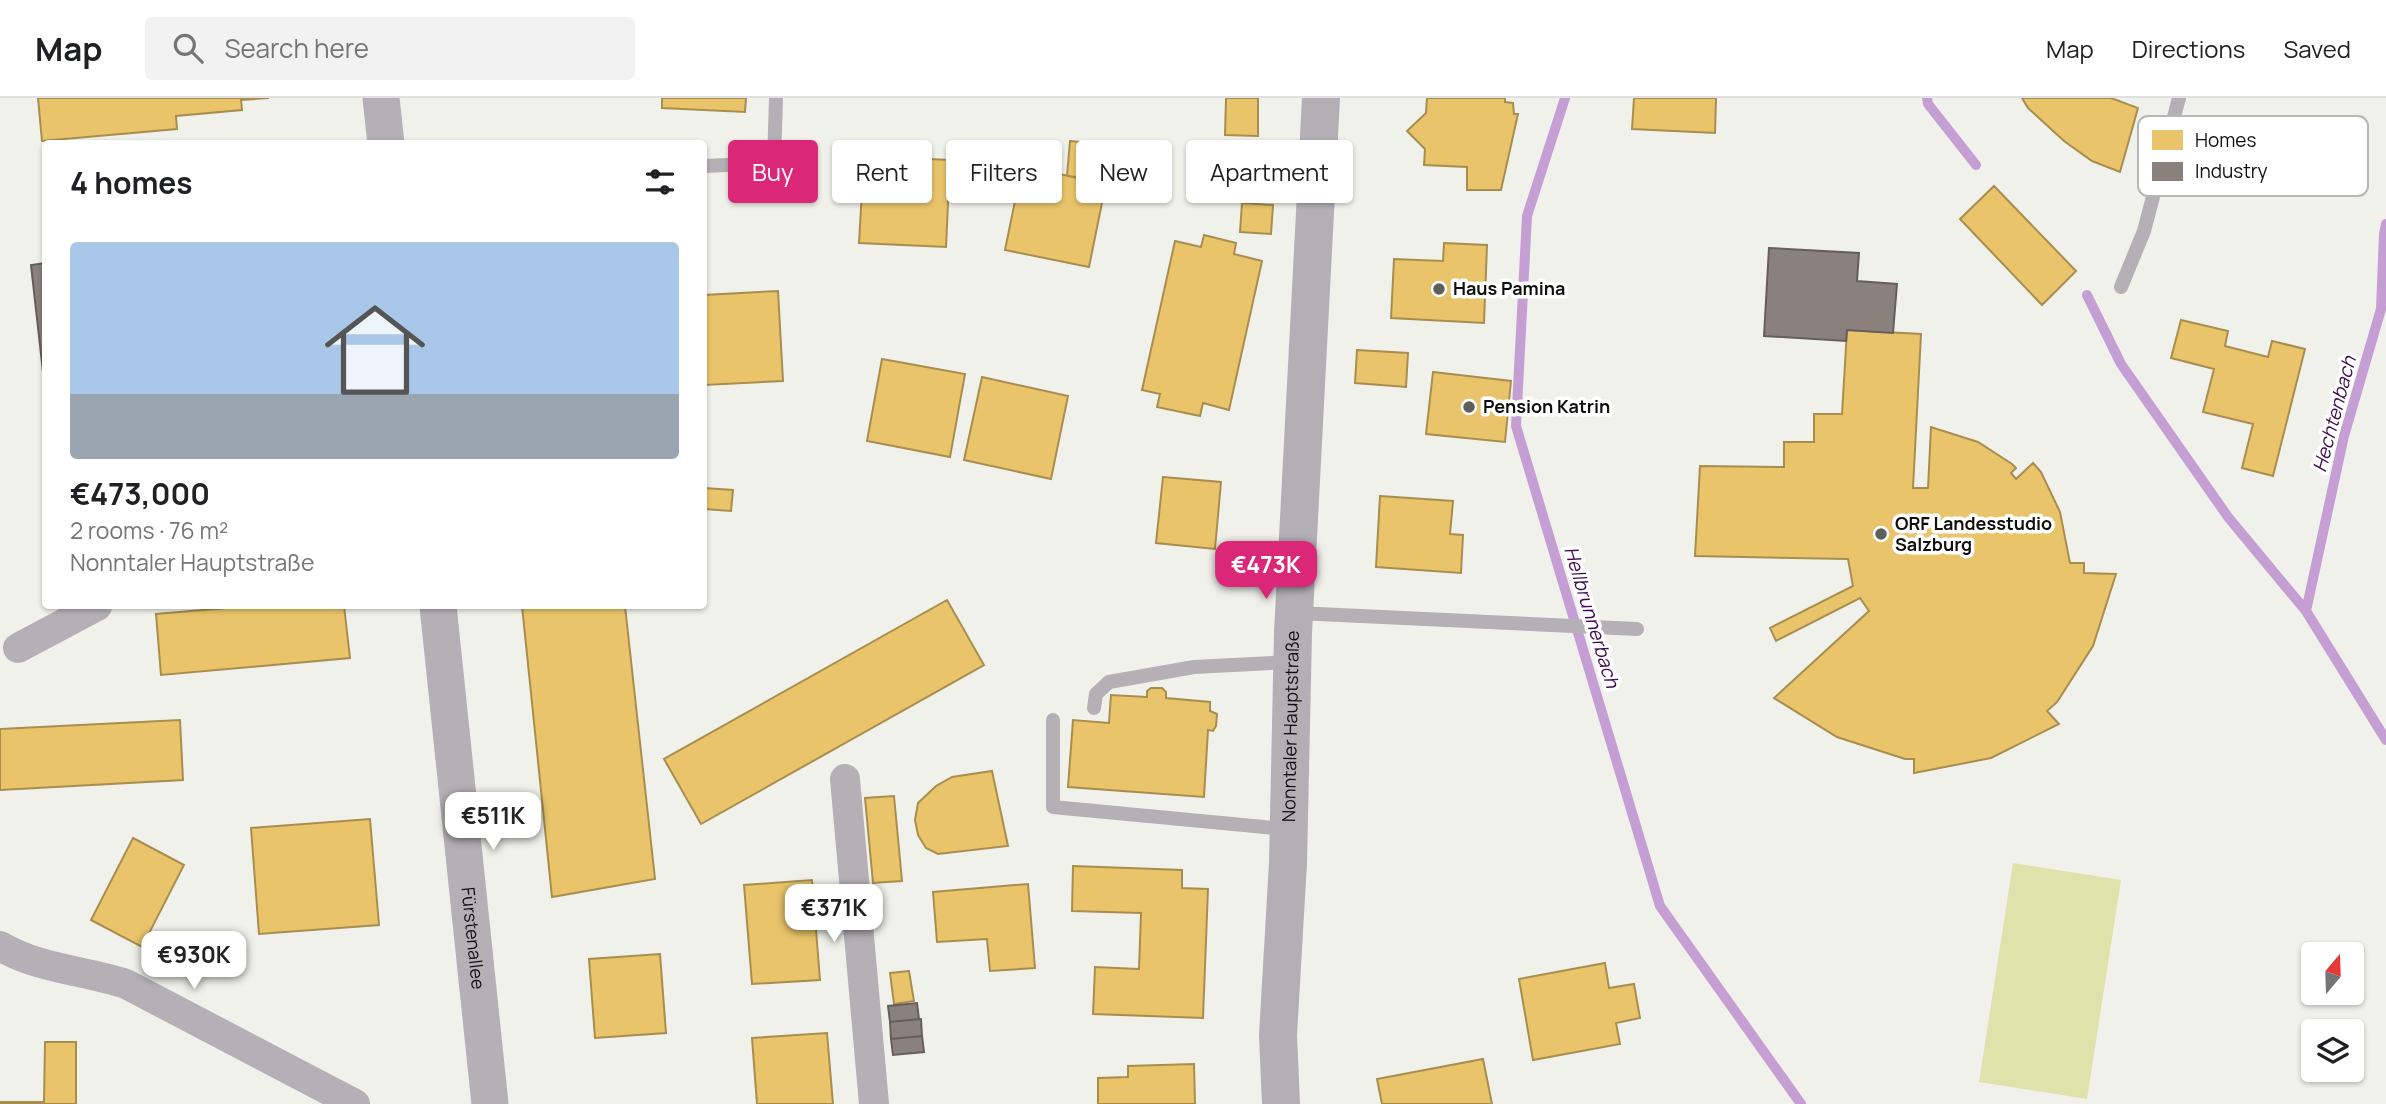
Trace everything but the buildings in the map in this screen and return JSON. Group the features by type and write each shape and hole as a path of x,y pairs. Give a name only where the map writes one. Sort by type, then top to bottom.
{"main road":[{"name":"Nonntaler Hauptstraße","path":"1281,1104 1278,1035 1295,613 1321,98"}],"street":[{"path":"381,98 386,140"},
{"path":"18,648 91,609"},
{"name":"Fürstenallee","path":"438,609 490,1104"},
{"path":"845,779 874,1104"},
{"path":"0,946 41,965 96,974 125,984 355,1104"}],"lane":[{"path":"707,166 774,163 776,98"},
{"path":"2174,116 2179,98"},
{"path":"2121,287 2144,231 2153,196"},
{"path":"1295,613 1637,629"},
{"path":"1094,708 1096,694 1109,682 1194,667 1293,662"},
{"path":"1053,720 1053,807 1288,829"}],"green space":[{"path":"2013,863 2121,880 2087,1099 1979,1082"}],"waterway":[{"name":"Hellbrunnerbach","path":"1565,98 1527,216 1516,426 1660,906 1801,1104"},
{"name":"Hechtenbach","path":"1927,98 1928,104 1976,165"},
{"name":"Hechtenbach","path":"2306,611 2344,436 2381,309 2386,224"},
{"name":"Hechtenbach","path":"2087,295 2121,364 2228,517 2306,611 2386,740"}],"place":[{"name":"Haus Pamina","path":"1439,289"},
{"name":"Pension Katrin","path":"1469,407"},
{"name":"ORF Landesstudio Salzburg","path":"1881,534"}]}
